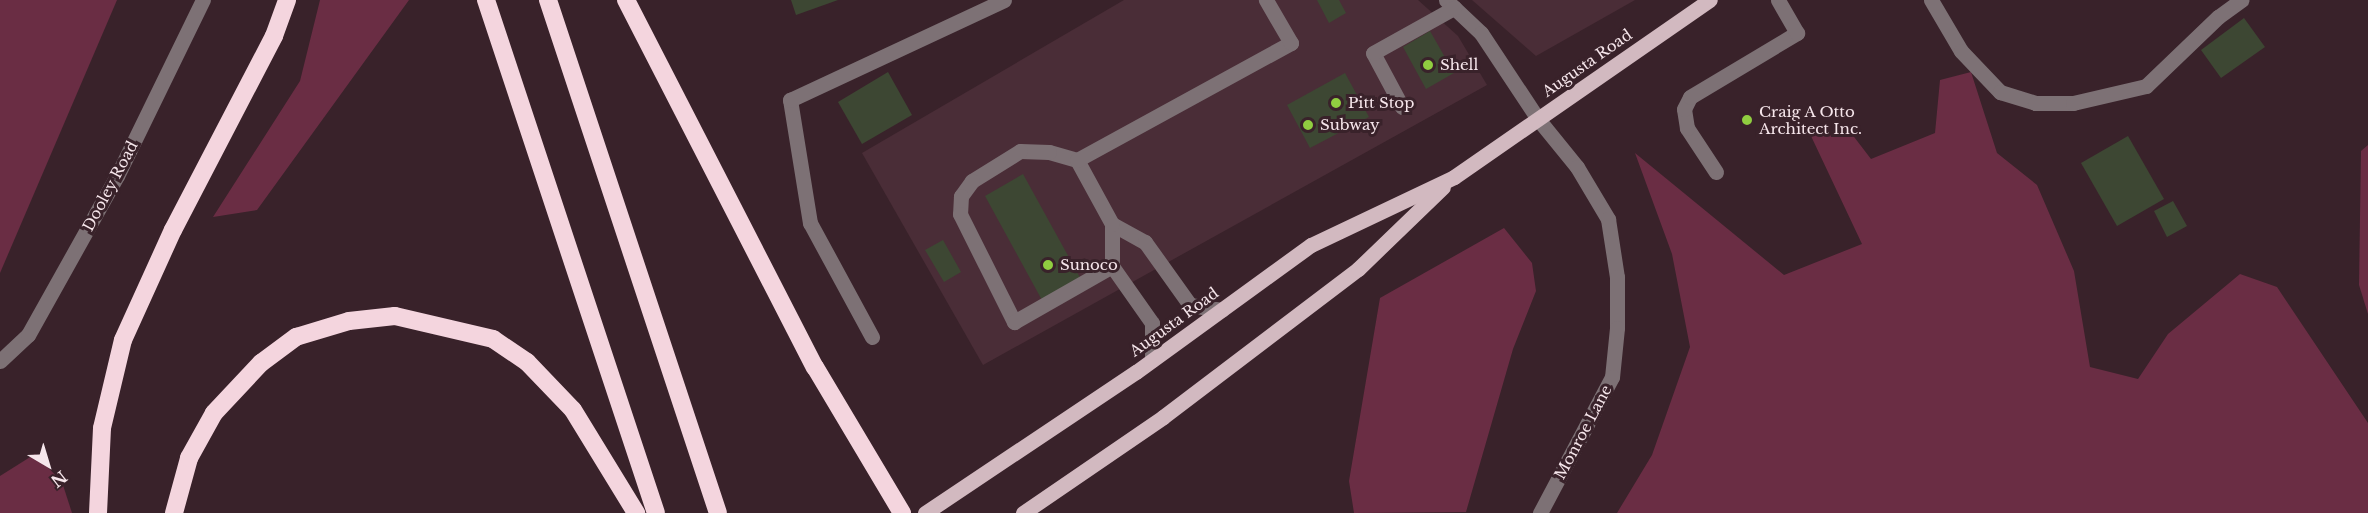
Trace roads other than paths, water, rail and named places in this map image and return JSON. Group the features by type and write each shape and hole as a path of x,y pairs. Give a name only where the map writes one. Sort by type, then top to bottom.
{"highway":[{"path":"98,513 102,428 123,340 173,230 273,36 287,0"},
{"path":"486,0 656,513"},
{"path":"548,0 718,513"},
{"path":"626,0 815,367 902,513"},
{"path":"174,513 189,458 214,414 261,363 297,337 349,321 395,316 493,339 527,362 573,410 636,513"}],"main road":[{"name":"Augusta Road","path":"1023,513 1163,417 1358,269 1454,177 1710,0"},
{"name":"Augusta Road","path":"925,513 1152,360 1311,244 1454,177"}],"street":[{"name":"Dooley Road","path":"0,361 28,335 117,176 204,0"},
{"path":"872,337 810,223 790,100 1004,0"},
{"path":"1112,266 1014,322 960,214 961,196 972,181 1020,151 1049,152 1077,160 1291,43 1266,0"},
{"path":"1716,172 1687,128 1684,109 1690,97 1797,33 1778,0"},
{"path":"1931,0 1960,51 2000,92 2035,103 2073,103 2146,86 2218,17 2241,0"},
{"path":"1402,107 1373,53 1450,4"},
{"name":"Monroe Lane","path":"1450,4 1480,33 1538,118 1577,167 1608,219 1617,277 1617,327 1612,377 1540,513"},
{"path":"1077,160 1112,224 1112,266 1152,323 1152,360"},
{"path":"1112,224 1145,242 1190,305 1221,310"}],"place":[{"name":"Shell","path":"1428,65"},
{"name":"Pitt Stop","path":"1336,103"},
{"name":"Craig A Otto Architect Inc.","path":"1747,120"},
{"name":"Subway","path":"1308,125"},
{"name":"Sunoco","path":"1048,265"}]}
